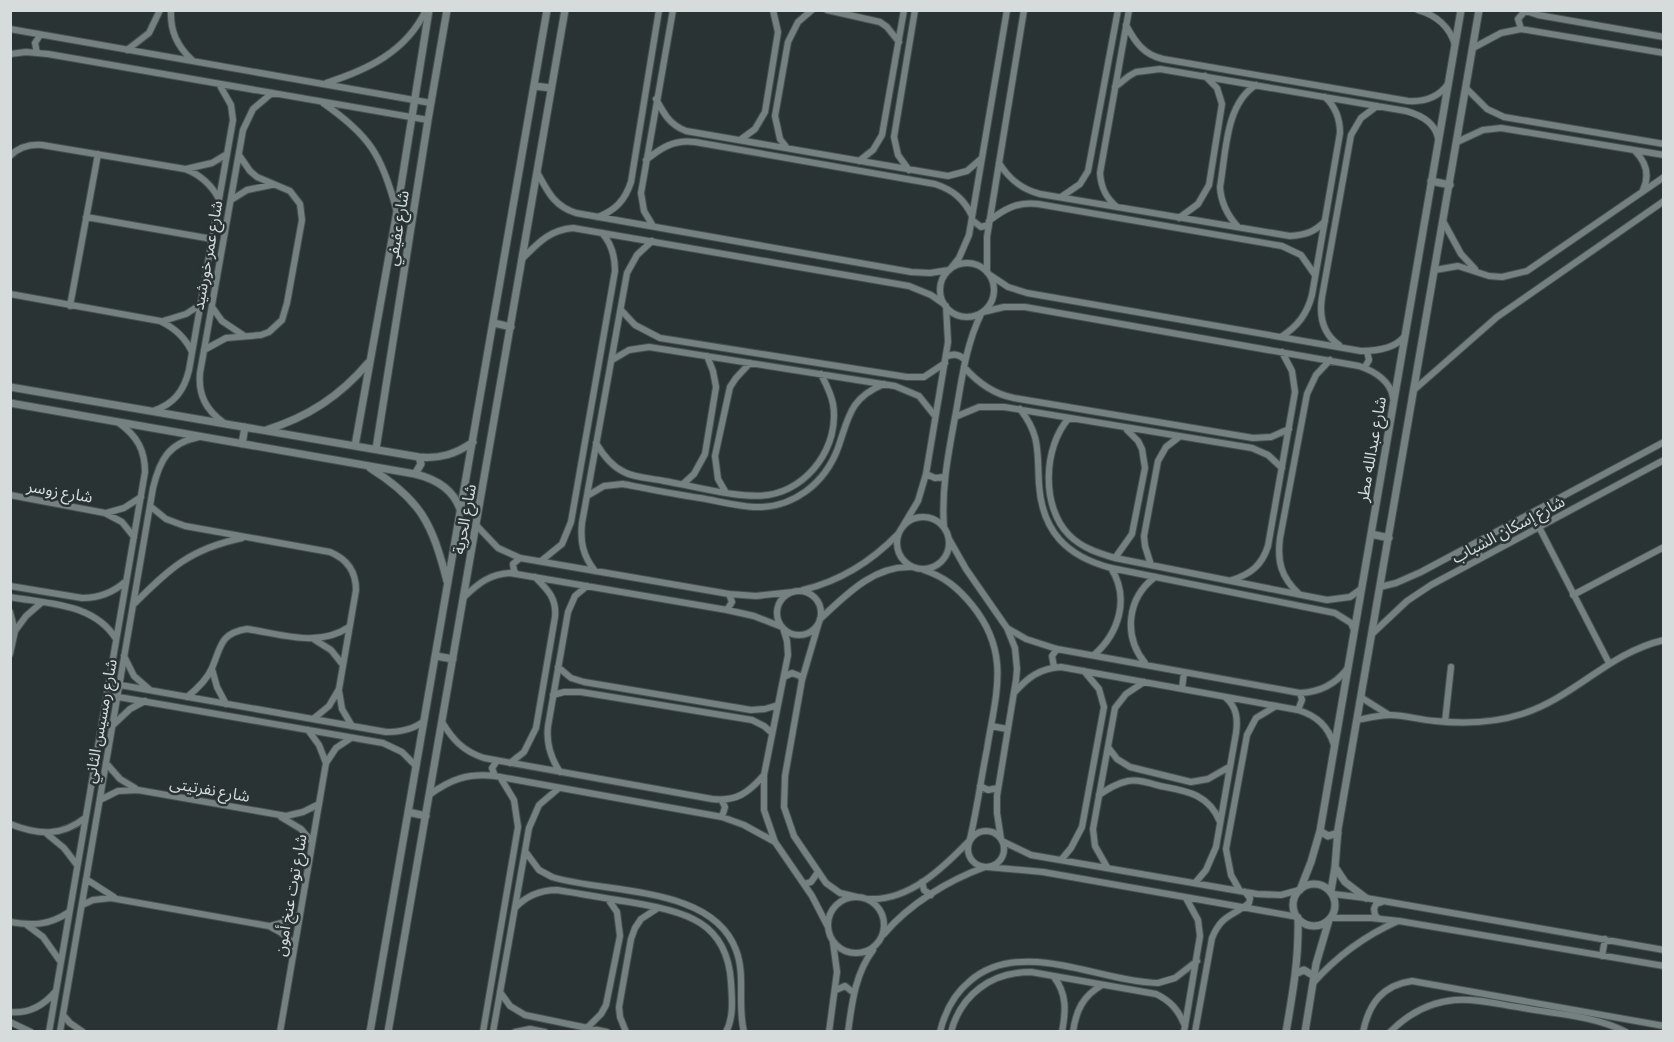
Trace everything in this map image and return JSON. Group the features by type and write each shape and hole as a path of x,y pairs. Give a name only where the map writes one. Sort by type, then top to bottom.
{"street":[{"path":"127,50 149,33 160,10"},
{"path":"171,10 175,38 192,61"},
{"path":"323,84 366,69 382,60 409,37 428,10"},
{"name":"شارع عفيفي","path":"355,446 397,211 428,10"},
{"name":"شارع عفيفي","path":"376,449 447,10"},
{"name":"شارع الحرية","path":"372,1031 547,10"},
{"name":"شارع الحرية","path":"388,1032 565,10"},
{"path":"740,140 761,121 767,103 777,40 778,23 774,10"},
{"path":"787,148 777,128 777,104 788,42 798,22 812,10"},
{"path":"827,10 865,14 887,27 899,42"},
{"path":"859,161 878,143 882,135 904,10"},
{"path":"909,170 898,155 895,146 897,116 915,10"},
{"path":"911,567 900,556 897,541 899,533 918,501 926,474 948,330 945,305 940,290 941,282 965,247 972,218 1007,10"},
{"path":"848,1032 854,993 862,968 882,937 896,921 932,895 966,874 993,865 1004,852 997,813 998,788 1014,693 1017,658 1007,628 960,559 944,527 944,477 964,364 972,335 982,313 992,302 994,295 986,249 1024,10"},
{"path":"1061,197 1080,184 1088,171 1118,10"},
{"path":"1118,207 1106,196 1100,174 1129,10"},
{"name":"شارع عبدالله مطر","path":"1299,890 1311,862 1320,831 1461,10"},
{"name":"شارع عبدالله مطر","path":"1332,893 1338,833 1479,10"},
{"path":"1421,11 1431,15 1447,28 1455,45"},
{"path":"1521,29 1518,19 1524,11 1664,37"},
{"path":"598,217 616,208 623,201 631,182 659,12 667,12 672,13 641,194 644,211 654,227"},
{"path":"1126,25 1141,48 1155,57 1418,101 1435,96 1448,84"},
{"path":"10,29 431,103"},
{"path":"1473,48 1501,33 1521,29 1664,53"},
{"path":"37,52 35,43 40,35"},
{"path":"777,40 788,42"},
{"path":"10,54 37,52 428,120"},
{"path":"1153,69 1150,64 1155,57"},
{"path":"1115,87 1129,76 1153,69 1205,76 1406,111 1424,118 1431,124 1437,132 1438,140"},
{"path":"1238,227 1227,213 1220,187 1233,114 1244,94 1258,85 1261,75"},
{"path":"1179,218 1198,204 1209,185 1222,112 1217,88 1205,76"},
{"name":"شارع عمر خورشيد","path":"153,411 174,400 186,382 189,370 232,120 231,105 219,83"},
{"path":"534,86 551,88"},
{"path":"1466,88 1487,109 1504,117 1664,144"},
{"name":"شارع عمر خورشيد","path":"224,423 214,416 201,396 200,373 241,140 249,115 272,93"},
{"path":"1281,337 1298,324 1309,305 1315,274 1340,133 1335,109 1325,97"},
{"path":"656,99 671,122 686,131 937,175 958,175 975,166 982,158"},
{"path":"1406,111 1408,100"},
{"path":"320,101 352,124 376,152 384,168 397,211"},
{"path":"767,103 777,104"},
{"path":"1342,347 1334,342 1324,326 1321,308 1351,135 1361,118 1377,106"},
{"path":"1222,112 1228,110 1233,114"},
{"path":"886,114 890,117 897,116"},
{"path":"1501,128 1499,121 1504,117"},
{"path":"1457,142 1483,130 1501,128 1664,155"},
{"path":"684,141 683,134 686,131"},
{"path":"1340,133 1347,132 1351,135"},
{"path":"230,138 241,140"},
{"path":"646,160 666,146 684,141 935,184 954,192 968,207 972,218 981,227 1010,207 1033,203 1288,247 1301,255 1315,274"},
{"path":"1654,153 1657,148 1655,143"},
{"path":"10,156 22,147 32,144 185,169 209,183 219,200"},
{"path":"1634,150 1641,157 1647,174 1642,192"},
{"path":"185,169 212,163 227,153"},
{"path":"70,306 98,154"},
{"path":"204,350 226,338 261,335 269,332 282,320 287,303 302,212 296,197 290,191 257,177 238,155"},
{"path":"999,163 1017,184 1035,193 1290,236 1310,233 1324,220"},
{"path":"1088,171 1095,175 1100,174"},
{"path":"537,172 548,195 565,210 576,213 911,272 930,273 966,263 974,264 1008,287 1027,293 1367,351 1392,346 1404,337"},
{"path":"935,184 938,181 937,175"},
{"path":"1435,270 1458,266 1502,277 1527,271 1664,177"},
{"path":"1431,181 1449,185"},
{"path":"631,182 636,185 642,184"},
{"path":"230,201 247,190 276,185"},
{"path":"1209,185 1212,188 1220,187"},
{"path":"1033,203 1031,197 1035,193"},
{"path":"1414,389 1497,317 1664,201"},
{"path":"573,228 576,213"},
{"path":"1161,225 1162,215"},
{"path":"86,217 212,239"},
{"path":"1443,221 1461,254 1477,272"},
{"path":"523,258 551,233 573,228 601,232 909,286 924,291 962,316 968,317 1004,307 1025,307 1330,360 1365,368 1381,377 1392,392 1394,400"},
{"path":"541,561 562,544 571,522 615,271 614,254 607,238 601,232"},
{"path":"1288,247 1291,243 1290,236"},
{"path":"595,570 589,563 582,544 582,523 627,273 637,255 652,241"},
{"path":"756,259 758,245"},
{"path":"615,271 621,270 627,273"},
{"path":"909,286 913,278 911,272"},
{"path":"1025,307 1023,298 1027,293"},
{"path":"10,294 160,321 183,336 192,352"},
{"path":"160,321 178,318 200,304"},
{"path":"1309,305 1314,309 1321,308"},
{"path":"212,307 222,321 243,335"},
{"path":"621,310 643,330 660,338 907,377 924,377 950,355 958,355 983,386 1007,397 1253,438 1271,436 1289,429"},
{"path":"1167,332 1169,318"},
{"path":"494,323 511,327"},
{"path":"658,348 657,342 660,338"},
{"path":"612,360 629,350 658,348 884,384 904,388 919,396 935,416"},
{"path":"1365,368 1369,360 1367,351"},
{"path":"1230,580 1246,575 1261,563 1270,536 1294,403 1292,371 1282,352"},
{"path":"771,366 773,355"},
{"path":"683,484 694,474 705,454 715,396 713,371 706,356"},
{"path":"1299,594 1285,579 1281,569 1278,559 1280,538 1304,404 1316,375 1330,360"},
{"path":"264,430 305,416 323,405 356,377 370,361"},
{"path":"726,492 718,479 715,456 727,397 736,378 750,363"},
{"path":"189,370 193,374 200,373"},
{"path":"596,443 608,461 626,473 726,492 755,496 769,495 796,485 807,476 823,456 831,435 834,416 830,394 822,374"},
{"path":"904,388 908,383 907,377"},
{"path":"587,496 604,486 623,484 741,506 755,507 783,503 808,490 826,471 838,448 847,418 858,401 874,388 884,384"},
{"path":"10,387 419,457 443,457 473,441"},
{"path":"715,396 720,394 727,397"},
{"path":"1005,406 1003,401 1007,397"},
{"path":"10,402 415,474 444,486 458,502 461,510"},
{"path":"1294,403 1304,404"},
{"path":"955,417 979,407 1005,406 1252,448 1268,455 1282,468"},
{"path":"1020,409 1036,437 1040,495 1046,520 1061,542 1083,558 1111,568 1326,610 1344,617 1351,623 1354,630"},
{"path":"834,416 841,415 847,418"},
{"path":"1069,418 1054,441 1050,481 1056,515 1068,534 1086,548 1115,558 1327,600 1350,597 1361,589"},
{"name":"شارع رمسيس الثاني","path":"48,1032 141,497 145,461 142,450 129,430 119,423"},
{"path":"242,444 245,427"},
{"path":"1115,558 1127,542 1135,525 1145,468 1142,449 1132,433 1124,428"},
{"name":"شارع رمسيس الثاني","path":"60,1032 153,488 159,466 171,450 179,443 199,437"},
{"path":"1152,565 1145,546 1145,527 1155,471 1162,454 1179,437"},
{"path":"1252,448 1253,438"},
{"name":"شارع إسكان الشباب","path":"1380,587 1408,578 1664,441"},
{"path":"705,454 710,458 715,456"},
{"path":"1039,458 1045,456 1051,458"},
{"path":"415,474 420,468 419,457"},
{"name":"شارع إسكان الشباب","path":"1373,633 1419,592 1664,460"},
{"path":"365,465 401,490 423,514 437,543 448,585"},
{"path":"1145,468 1152,467 1155,471"},
{"path":"623,484 622,478 626,473"},
{"path":"926,474 935,478 944,477"},
{"path":"142,486 147,484 153,488"},
{"name":"شارع زوسر","path":"10,495 105,513 122,522 134,537"},
{"name":"شارع زوسر","path":"105,513 124,508 141,497"},
{"path":"150,506 175,523 330,552 344,560 354,573 356,581 339,689 342,709 352,726"},
{"path":"903,526 919,517 937,521 944,527"},
{"path":"571,522 582,523"},
{"path":"1135,525 1139,528 1145,527"},
{"path":"477,526 498,548 520,558 729,594 756,596 796,591 828,582 853,571 878,553 899,533"},
{"path":"1539,527 1609,663"},
{"path":"1371,534 1389,538"},
{"path":"1270,536 1273,539 1280,538"},
{"path":"133,605 179,562 211,546 245,537"},
{"path":"924,570 933,568 946,557 949,539"},
{"path":"1474,544 1481,558"},
{"path":"1573,595 1664,547"},
{"path":"1083,558 1086,548"},
{"path":"516,573 513,564 520,558"},
{"path":"465,596 482,580 501,573 516,573 728,610 764,619 789,632 802,634 814,628 861,584 883,571 911,567 924,570 949,581 970,602 986,624 996,651 998,679 968,853 970,858 979,865 1043,872 1298,918 1306,924 1316,926 1330,919 1379,918 1664,966"},
{"path":"1094,655 1111,637 1120,614 1119,584 1111,568"},
{"path":"1173,580 1175,570"},
{"path":"853,571 861,584"},
{"path":"612,590 614,574"},
{"path":"510,763 524,752 536,728 556,610 552,597 534,577"},
{"path":"1145,664 1138,656 1131,637 1131,616 1140,592 1155,577"},
{"path":"10,586 82,598 101,596 111,592 126,580"},
{"path":"560,772 549,752 547,730 568,612 575,596 587,585"},
{"path":"829,1032 836,990 837,962 828,927 804,884 775,842 764,810 765,775 788,648 777,614 778,606 781,600 796,591 817,600 821,613 802,680 785,776 784,807 789,827 818,873 832,889 866,899 878,900 897,896 922,882 978,832 988,831 1021,851 1045,857 1242,891 1281,895 1313,884 1323,885 1332,893 1336,906 1330,919 1314,976 1305,1032"},
{"path":"970,602 981,592"},
{"path":"728,610 732,602 729,594"},
{"path":"10,597 70,608 98,618 116,639"},
{"path":"70,608 73,602 72,597"},
{"path":"1326,610 1329,605 1327,600"},
{"path":"10,654 15,632 26,616 41,603"},
{"path":"556,610 561,609 568,612"},
{"path":"10,612 15,632"},
{"path":"1120,614 1131,616"},
{"path":"314,640 333,636 349,627"},
{"path":"1007,628 1036,643 1057,649 1300,693 1322,689 1332,684 1347,669"},
{"path":"187,697 201,684 212,668 220,645 232,633 239,630 247,629 314,640 331,650 343,665"},
{"path":"1358,720 1389,715 1445,722 1495,720 1531,711 1565,694 1609,663 1637,648 1664,640"},
{"path":"1054,667 1052,656 1057,649"},
{"path":"124,656 134,675 150,691"},
{"path":"436,656 453,659"},
{"path":"558,667 571,678 595,684 751,710 778,705"},
{"path":"1014,693 1035,673 1054,667 1083,671 1298,710 1318,719 1326,726 1334,746"},
{"path":"1445,722 1451,667"},
{"path":"212,668 217,687 226,704"},
{"path":"1060,860 1071,848 1082,827 1104,707 1099,689 1083,671"},
{"path":"1182,689 1184,672"},
{"path":"784,677 792,673 800,676 802,680"},
{"path":"1108,868 1095,846 1093,829 1115,708 1126,694 1144,682"},
{"path":"108,683 371,729 403,731 424,721"},
{"path":"313,719 329,706 339,689"},
{"path":"553,695 564,692 581,692 752,720 772,733"},
{"path":"1298,710 1302,700 1300,693"},
{"path":"106,694 368,741 392,747 411,759 416,766"},
{"path":"1195,883 1206,870 1216,847 1230,766 1237,720 1234,707 1225,696"},
{"path":"1362,698 1389,715"},
{"path":"113,726 124,714 145,701"},
{"path":"1104,707 1109,704 1115,708"},
{"path":"1195,1032 1215,930 1226,917 1250,901 1249,895 1242,891 1228,867 1226,849 1248,730 1256,718 1277,706"},
{"path":"255,721 256,709"},
{"path":"442,722 456,743 464,750 497,761 722,801 746,794 765,775"},
{"path":"991,726 1007,729"},
{"path":"1236,728 1243,726 1248,730"},
{"path":"536,728 541,731 547,730"},
{"path":"368,741 372,736 371,729"},
{"path":"308,730 319,745 326,763"},
{"path":"326,763 336,748 351,738"},
{"path":"1108,747 1123,764 1137,770 1191,782 1208,779 1230,766"},
{"path":"483,1032 518,827 514,800 492,768 497,761"},
{"name":"شارع نفرتيتى","path":"106,763 120,779 138,790"},
{"name":"شارع توت عنخ أمون","path":"280,1032 326,763"},
{"path":"1135,780 1134,775 1137,770"},
{"path":"429,795 454,779 468,775 497,777 722,817 755,830 775,842"},
{"path":"1099,795 1120,783 1135,780 1190,792 1206,800 1220,822"},
{"path":"1190,792 1193,787 1191,782"},
{"path":"980,786 988,790 998,788"},
{"path":"493,1032 529,828 539,805 559,788"},
{"name":"شارع نفرتيتى","path":"100,800 118,791 138,790 277,815 293,823 312,842"},
{"path":"722,801 725,807 722,817"},
{"name":"شارع نفرتيتى","path":"277,815 303,812 319,804"},
{"path":"408,812 426,816"},
{"path":"46,834 67,830 85,818"},
{"path":"10,824 46,834 64,848 77,865"},
{"path":"518,827 524,825 529,828"},
{"path":"1082,827 1088,831 1093,829"},
{"path":"1320,831 1329,836 1338,833"},
{"path":"1216,847 1226,849"},
{"path":"525,851 539,870 560,880 674,900 708,915 726,931 737,951 742,977 744,1032"},
{"path":"1043,872 1041,863 1045,857"},
{"path":"1335,867 1345,882 1366,898"},
{"path":"804,884 811,882 818,873"},
{"path":"86,879 117,898"},
{"path":"557,890 556,883 560,880"},
{"path":"922,882 924,890 932,895"},
{"path":"515,908 530,895 557,890 682,913 703,924 718,938 726,956 731,980 731,1018 726,1032"},
{"path":"1286,1032 1299,940 1298,918 1293,903 1299,890"},
{"path":"1332,893 1664,950"},
{"path":"828,927 833,909 840,903 857,897"},
{"path":"82,905 99,898 117,898 269,926 295,944"},
{"path":"1185,1029 1200,936 1198,920 1186,898"},
{"path":"586,1028 601,1014 609,995 620,936 617,912 608,899"},
{"path":"866,899 880,910 884,919 882,937"},
{"path":"1379,918 1375,915 1374,909 1376,904 1382,901"},
{"path":"626,1032 620,1017 620,996 631,939 641,919 659,908"},
{"path":"10,922 26,925 45,924 69,912"},
{"path":"269,926 288,921 300,914"},
{"path":"703,924 708,915"},
{"path":"1313,984 1346,951 1371,934 1399,921"},
{"path":"26,925 43,937 61,962"},
{"path":"620,936 625,935 631,939"},
{"path":"830,936 842,950 851,953 860,953 877,945"},
{"path":"1200,936 1212,938"},
{"path":"1602,956 1605,939"},
{"path":"498,946 508,948"},
{"path":"940,1032 955,996 973,978 1006,963 1031,961 1158,983 1175,978 1197,961"},
{"path":"1296,973 1304,970 1314,976"},
{"path":"984,972 989,981"},
{"path":"951,1032 958,1012 980,987 989,981 1020,972 1156,994 1171,1003 1185,1029"},
{"path":"1054,976 1065,999 1062,1032"},
{"path":"1147,993 1150,989 1149,982"},
{"path":"1363,1032 1369,1010 1382,992 1401,983 1423,982 1664,1026"},
{"path":"1073,1032 1074,1022 1083,1002 1102,985"},
{"path":"836,990 845,986 854,993"},
{"path":"10,1012 33,1009 55,992"},
{"path":"500,992 510,1006 533,1018 608,1032"},
{"path":"609,995 616,998 620,996"},
{"path":"1390,1032 1416,1012 1443,1002 1456,1000 1470,1000 1602,1023 1626,1032"},
{"path":"1537,1011 1538,1002"},
{"path":"63,1016 83,1032"},
{"path":"530,1029 529,1023 533,1018"},
{"path":"731,1018 742,1020"},
{"path":"1064,1021 1070,1018 1074,1022"},
{"path":"10,1022 31,1032"},
{"path":"515,1032 530,1029 545,1032"}]}
